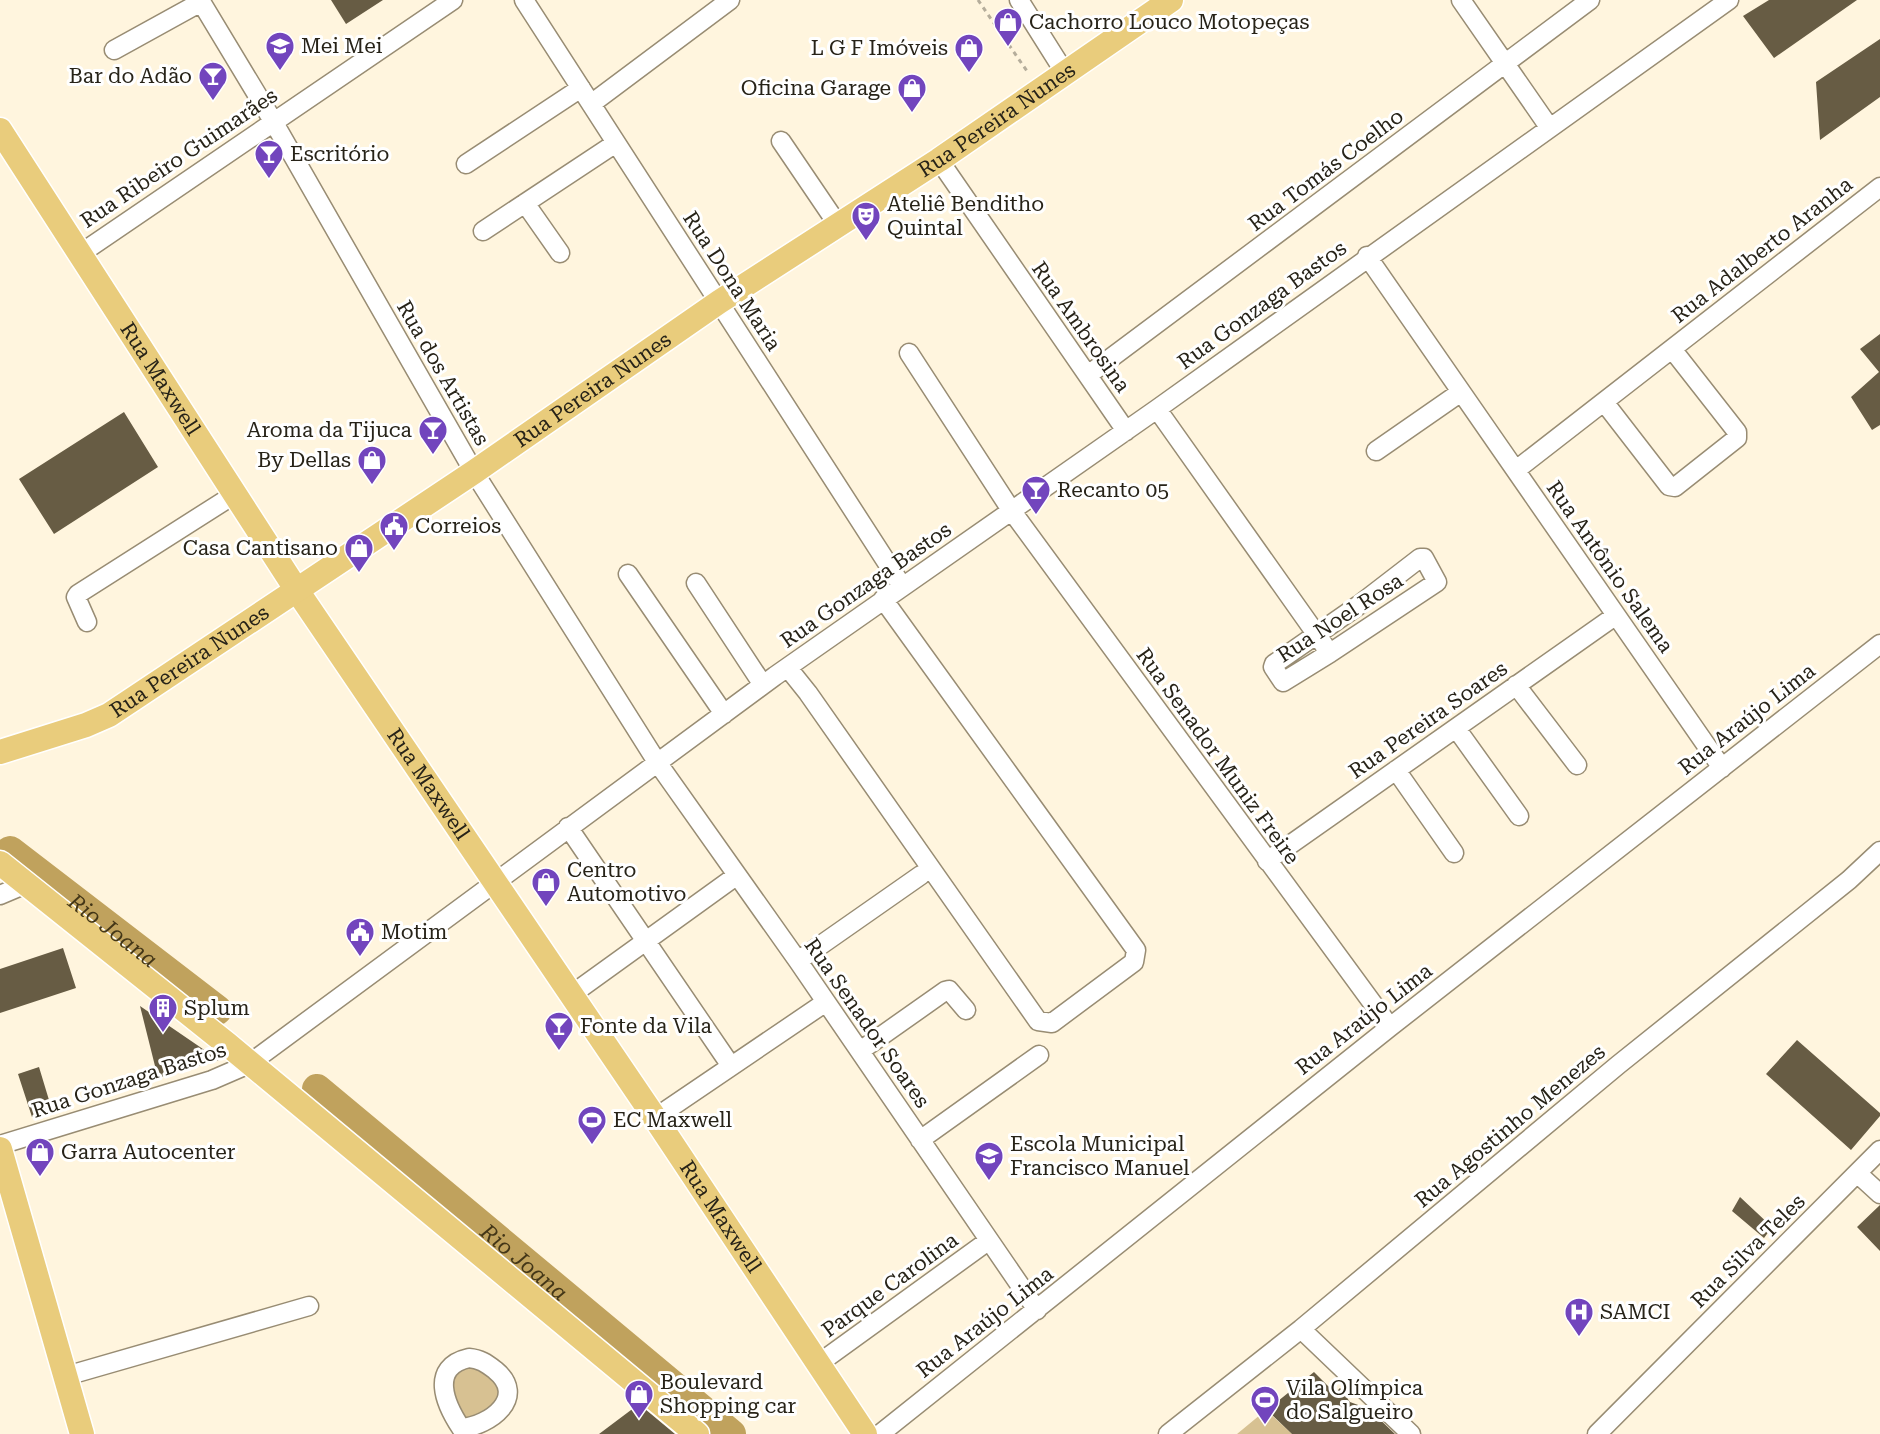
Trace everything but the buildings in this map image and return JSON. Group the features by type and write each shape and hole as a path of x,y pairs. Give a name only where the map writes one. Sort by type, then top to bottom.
{"main road":[{"name":"Rua Pereira Nunes","path":"0,752 86,725 109,715 474,472 719,302 939,160 1171,0"},
{"name":"Rua Maxwell","path":"0,130 296,589 655,1118 865,1434"},
{"path":"0,863 249,1064 698,1434"},
{"path":"0,1147 75,1373 82,1434"}],"street":[{"name":"Rua Ribeiro Guimarães","path":"80,254 453,0"},
{"name":"Rua Dona Maria","path":"525,0 902,586"},
{"path":"591,104 730,0"},
{"path":"1019,0 1065,73"},
{"path":"1461,0 1549,127"},
{"name":"Rua Tomás Coelho","path":"1088,375 1590,0"},
{"name":"Rua Gonzaga Bastos","path":"0,1147 212,1080 249,1064 763,685 1157,409 1367,256 1729,0"},
{"name":"Rua dos Artistas","path":"201,1 273,121 474,472 657,762"},
{"path":"114,50 201,1"},
{"path":"466,164 581,88"},
{"path":"781,141 838,225"},
{"path":"483,231 616,143"},
{"name":"Rua Ambrosina","path":"939,160 1126,430"},
{"name":"Rua Adalberto Aranha","path":"1516,471 1880,187"},
{"path":"525,203 560,254"},
{"name":"Rua Antônio Salema","path":"1367,256 1722,768"},
{"name":"Rua Adalberto Aranha","path":"1604,402 1668,486 1675,487 1737,438 1737,432 1672,349"},
{"name":"Rua Senador Muniz Freire","path":"909,353 1011,510 1390,1027"},
{"path":"1376,451 1461,392"},
{"path":"1157,409 1330,653"},
{"path":"87,622 76,597 78,594 235,494"},
{"name":"Rua Noel Rosa","path":"1420,558 1424,558 1437,582 1283,682 1273,668 1274,663 1316,635 1420,558"},
{"path":"628,574 724,714"},
{"path":"696,583 763,685"},
{"path":"788,668 808,693 1038,1021 1052,1023 1134,962 1136,950 884,599"},
{"name":"Rua Pereira Soares","path":"1267,861 1615,615"},
{"name":"Rua Araújo Lima","path":"880,1434 1390,1027 1880,644"},
{"path":"1516,685 1577,765"},
{"path":"1456,728 1519,816"},
{"name":"Rua Senador Soares","path":"657,762 798,961 1037,1310"},
{"path":"1396,770 1454,852"},
{"path":"568,827 731,1066"},
{"name":"Rua Agostinho Menezes","path":"1168,1434 1301,1329 1618,1065 1849,880 1880,851"},
{"path":"798,961 921,875"},
{"path":"571,995 736,876"},
{"path":"0,895 26,884"},
{"path":"860,1051 945,991 949,990 966,1010"},
{"path":"655,1118 826,1002"},
{"path":"920,1140 1039,1055"},
{"name":"Rua Silva Teles","path":"1597,1434 1880,1150"},
{"path":"1857,1173 1880,1194"},
{"name":"Parque Carolina","path":"818,1364 988,1241"},
{"path":"75,1373 309,1306"},
{"path":"1301,1329 1410,1434"}],"path":[{"path":"978,0 1040,90"}],"shaded area":[{"path":"459,1365 489,1370 503,1394 494,1410 472,1423 454,1410 449,1375"},
{"name":"Vila Olímpica do Salgueiro","path":"1266,1410 1292,1434 1237,1434"}],"waterway":[{"name":"Rio Joana","path":"10,851 217,1010"},
{"name":"Rio Joana","path":"317,1089 731,1434"}],"place":[{"name":"Cachorro Louco Motopeças","path":"1008,48"},
{"name":"Mei Mei","path":"280,72"},
{"name":"L G F Imóveis","path":"969,74"},
{"name":"Bar do Adão","path":"213,102"},
{"name":"Oficina Garage","path":"912,114"},
{"name":"Escritório","path":"269,180"},
{"name":"Ateliê Benditho Quintal","path":"866,242"},
{"name":"Aroma da Tijuca","path":"433,456"},
{"name":"By Dellas","path":"372,486"},
{"name":"Recanto 05","path":"1036,516"},
{"name":"Correios","path":"394,552"},
{"name":"Casa Cantisano","path":"359,574"},
{"name":"Centro Automotivo","path":"546,908"},
{"name":"Motim","path":"360,958"},
{"name":"Splum","path":"163,1034"},
{"name":"Fonte da Vila","path":"559,1052"},
{"name":"EC Maxwell","path":"592,1146"},
{"name":"Garra Autocenter","path":"40,1178"},
{"name":"Escola Municipal Francisco Manuel","path":"989,1182"},
{"name":"SAMCI","path":"1579,1338"},
{"name":"Boulevard Shopping car","path":"639,1420"},
{"name":"Vila Olímpica do Salgueiro","path":"1265,1426"}]}
